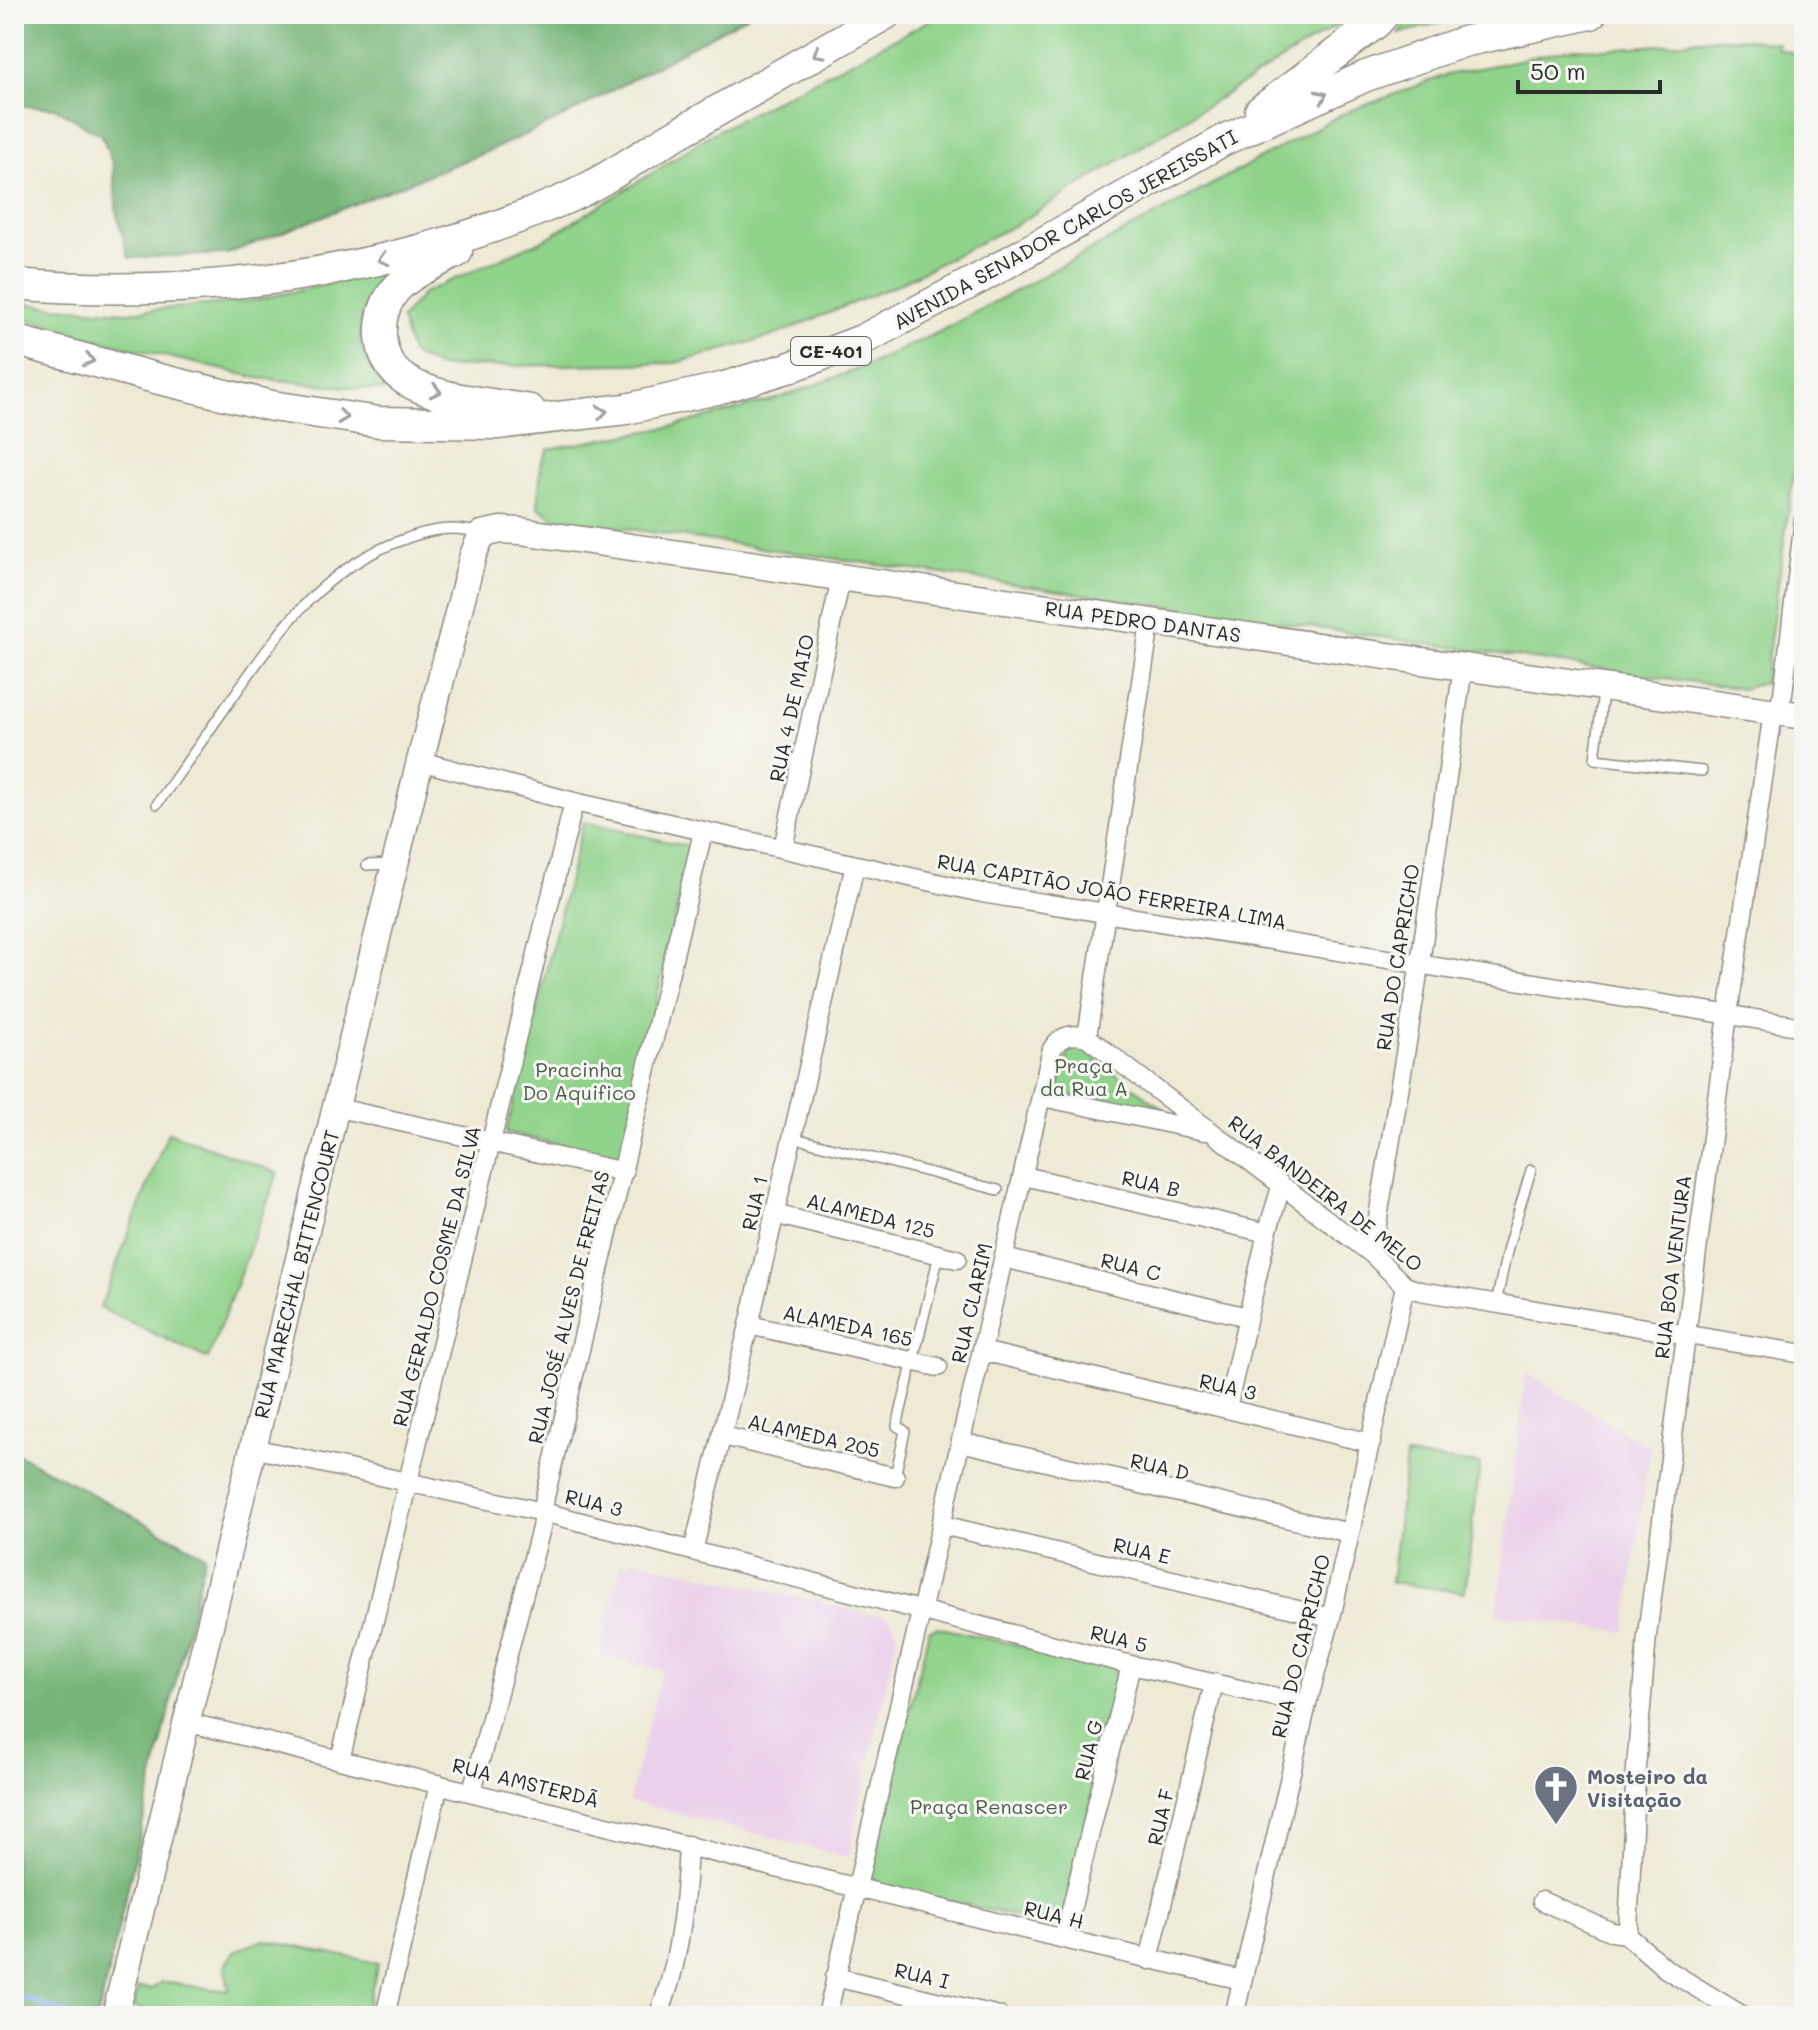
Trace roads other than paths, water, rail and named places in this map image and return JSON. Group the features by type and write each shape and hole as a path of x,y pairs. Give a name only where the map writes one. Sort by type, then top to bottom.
{"main road":[{"path":"562,416 429,390 403,379 389,363 381,344 380,327 385,308 397,287 418,272 535,211 567,198 886,14"},
{"path":"1224,140 1384,14"},
{"name":"AVENIDA SENADOR CARLOS JEREISSATI","path":"14,340 272,406 379,422 497,424 626,409 721,388 788,368 862,340 982,277 1224,140 1366,76 1463,42 1591,14"},
{"path":"14,284 73,289 192,289 245,283 371,263 470,234 567,198"},
{"name":"RUA PEDRO DANTAS","path":"482,534 510,530 1804,716"},
{"name":"RUA MARECHAL BITTENCOURT","path":"115,2016 420,761 473,555 482,534"}],"street":[{"name":"RUA BOA VENTURA","path":"1626,1934 1647,1635 1728,1014 1771,726 1783,694 1804,520"},
{"name":"RUA 4 DE MAIO","path":"783,848 841,578"},
{"path":"1087,1037 1150,623"},
{"name":"RUA DO CAPRICHO","path":"1372,1254 1420,963 1463,667"},
{"name":"RUA CAPITÃO JOÃO FERREIRA LIMA","path":"420,761 574,802 982,893 1804,1027"},
{"name":"RUA GERALDO COSME DA SILVA","path":"340,1760 574,802"},
{"name":"RUA JOSÉ ALVES DE FREITAS","path":"472,1791 543,1512 703,832"},
{"name":"RUA 1","path":"693,1551 723,1436 855,865"},
{"name":"RUA CLARIM","path":"827,2016 1052,1049 1058,1041 1076,1034 1087,1037"},
{"name":"RUA BANDEIRA DE MELO","path":"1087,1037 1372,1254 1405,1286 1804,1354"},
{"path":"1043,1097 1211,1132"},
{"path":"338,1108 624,1172"},
{"name":"RUA B","path":"1024,1176 1267,1233"},
{"path":"1227,1408 1267,1233 1281,1187"},
{"name":"ALAMEDA 125","path":"774,1214 948,1257"},
{"name":"RUA C","path":"1004,1258 1247,1317"},
{"name":"RUA DO CAPRICHO","path":"1234,2016 1307,1704 1331,1618 1405,1286"},
{"name":"ALAMEDA 165","path":"749,1325 938,1367"},
{"name":"RUA 3","path":"982,1351 1371,1443"},
{"name":"ALAMEDA 205","path":"723,1436 895,1477"},
{"name":"RUA D","path":"961,1442 1350,1533"},
{"name":"RUA 3","path":"253,1448 543,1512 921,1611"},
{"name":"RUA E","path":"942,1525 1331,1618"},
{"name":"RUA 5","path":"921,1611 1131,1665 1307,1704"},
{"name":"RUA G","path":"1064,1939 1131,1665"},
{"name":"RUA F","path":"1149,1960 1214,1683"},
{"name":"RUA AMSTERDÃ","path":"186,1722 856,1886"},
{"path":"385,2016 439,1784"},
{"path":"658,2016 669,1991 680,1933 688,1845"},
{"name":"RUA H","path":"856,1886 1149,1960 1242,1980"},
{"path":"1542,1901 1612,1932 1626,1934 1666,1969 1743,2016"},
{"name":"RUA I","path":"835,1977 999,2016"}],"lane":[{"path":"157,804 283,626 315,593 381,547 422,532 459,527 482,534"},
{"path":"1604,688 1595,759 1702,771"},
{"path":"367,865 396,864"},
{"path":"791,1137 998,1190"},
{"path":"1496,1303 1508,1247 1531,1170"},
{"path":"895,1477 905,1431 897,1426 914,1361 948,1257"}],"waterway":[{"path":"14,1994 72,2016"}],"place":[{"name":"Mosteiro da Visitação","path":"1556,1826"}],"park label":[{"name":"Praça da Rua A","path":"1084,1076"},
{"name":"Pracinha Do Aquifico","path":"579,1080"},
{"name":"Praça Renascer","path":"989,1806"}]}
